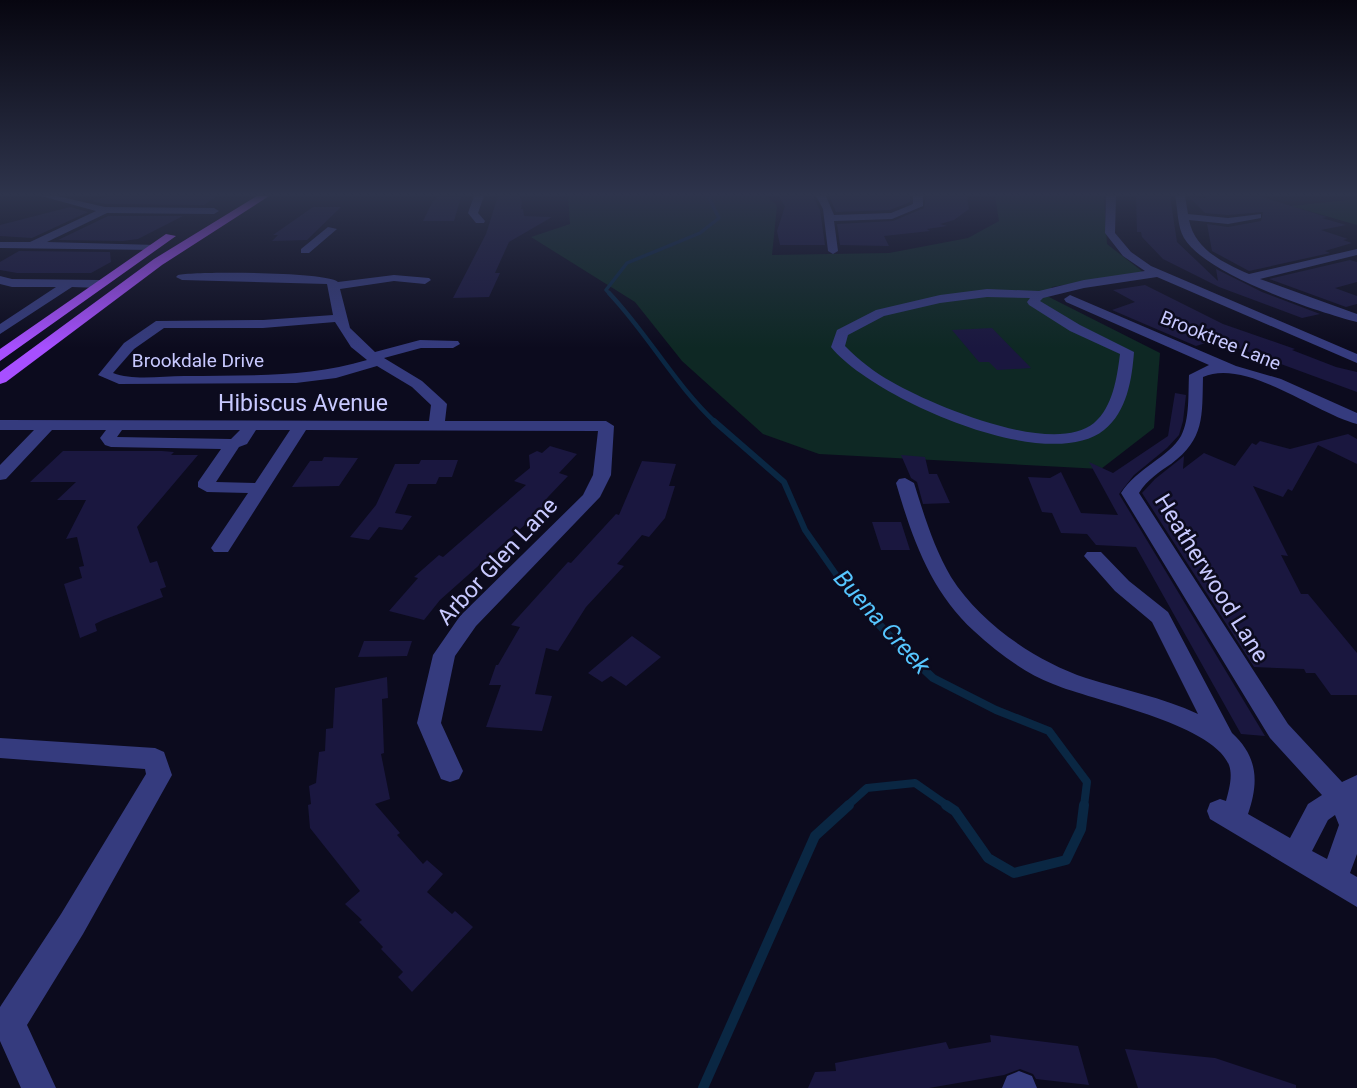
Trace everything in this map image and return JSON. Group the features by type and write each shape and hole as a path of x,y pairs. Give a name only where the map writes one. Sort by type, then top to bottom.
{"main road":[{"path":"2,353 153,247"},
{"path":"0,379 182,247"}],"street":[{"path":"139,247 153,247"},
{"path":"306,251 311,247"},
{"path":"832,247 833,251"},
{"path":"1121,247 1127,254 1158,273 1357,359"},
{"path":"1197,247 1205,255 1249,278 1357,318"},
{"path":"1249,278 1357,252"},
{"path":"1045,293 1033,302 1075,328 1127,352 1126,373 1112,412 1093,431 1073,438 1037,437 957,419 894,391 850,361 838,346 842,333 880,313 986,293 1045,293 1158,273"},
{"path":"182,277 328,279 334,286 347,335 376,359 415,381 431,394 439,404 436,426"},
{"path":"334,286 394,278 425,280"},
{"path":"0,280 12,283 101,284"},
{"path":"0,330 70,283"},
{"name":"Brooktree Lane","path":"1070,299 1231,369 1276,382 1357,419"},
{"name":"Brookdale Drive","path":"341,317 275,324 161,324 146,332 125,351 105,375 119,380 149,381 296,379 336,374 376,359"},
{"path":"376,359 419,344 453,344"},
{"name":"Heatherwood Lane","path":"1231,369 1212,368 1196,375 1191,434 1176,453 1134,485 1130,493 1279,731 1349,791"},
{"name":"Hibiscus Avenue","path":"0,425 606,426"},
{"path":"0,475 48,425"},
{"path":"117,425 108,438 110,442 233,444 241,441 252,425"},
{"path":"221,548 301,425"},
{"name":"Arbor Glen Lane","path":"450,771 429,723 444,655 468,621 591,497 602,475 606,426"},
{"path":"233,444 207,482 207,487 259,488"},
{"path":"905,483 934,569 951,596 981,625 1059,677 1181,717 1223,740"},
{"path":"1094,556 1122,586 1160,617 1223,740 1239,758 1242,771 1241,795 1226,815 1346,886 1353,825 1349,791 1318,812 1296,855"},
{"path":"0,748 155,759 159,766 159,775 153,786 72,924 9,1023 39,1088"}],"green space":[{"path":"547,247 773,247 772,255 889,253 922,247 1111,247 1143,272 1052,287 1047,296 1160,353 1154,428 1101,469 819,454 763,434 682,361 635,302"}],"building":[{"path":"479,247 507,247 495,273 500,273 489,297 453,298"},
{"path":"1151,247 1182,247 1218,281 1216,269 1262,292 1320,314 1302,318 1219,287 1163,259"},
{"path":"1211,247 1339,247 1325,251 1330,253 1249,271 1212,251"},
{"path":"19,251 110,252 111,262 91,273 17,273 0,270 0,262"},
{"path":"1350,260 1357,262 1357,282 1335,288 1357,296 1357,304 1346,307 1269,279"},
{"path":"1145,285 1223,324 1295,349 1292,350 1336,367 1357,372 1357,392 1216,340 1196,346 1112,310 1135,302 1113,290"},
{"path":"992,328 1031,368 997,370 989,362 979,362 952,330"},
{"path":"1175,393 1186,395 1179,435 1134,475 1119,494 1265,736 1241,734 1136,547 1096,545 1087,534 1061,533 1052,513 1042,512 1028,477 1050,478 1061,472 1081,513 1118,515 1089,462 1113,473 1168,436"},
{"path":"1348,434 1357,439 1357,464 1318,445 1292,491 1288,489 1283,497 1253,486 1288,556 1281,555 1301,594 1308,594 1357,653 1357,695 1331,695 1315,673 1306,673 1304,669 1254,667 1142,493 1184,456 1183,469 1204,453 1235,466 1252,443 1256,445 1260,441 1290,449"},
{"path":"550,446 577,454 559,473 568,476 543,504 547,505 440,600 424,620 389,611 418,578 414,577 439,555 443,557 526,485 514,481 530,468 529,455 537,451 542,453"},
{"path":"63,451 162,451 174,452 171,455 198,455 137,527 150,563 157,561 166,587 160,589 163,597 103,620 95,624 97,631 80,638 64,584 82,578 79,567 84,566 77,537 66,539 86,500 57,500 76,482 30,482"},
{"path":"901,455 925,457 929,474 937,474 950,503 923,504 917,482 911,478"},
{"path":"324,457 358,458 339,486 292,487 310,461 322,461"},
{"path":"421,460 458,460 452,477 439,477 436,484 408,484 395,513 412,516 402,530 379,527 369,540 350,537 376,505 395,464 419,464"},
{"path":"642,461 676,464 669,486 675,486 665,518 649,537 642,535 617,564 624,566 586,607 558,651 546,648 535,694 552,696 542,731 486,727 501,685 489,685 496,665 520,627 511,625 568,562 571,563 616,514 619,515"},
{"path":"872,522 901,522 910,550 881,550"},
{"path":"632,636 661,657 626,686 611,676 602,682 588,673"},
{"path":"364,641 412,641 407,656 358,657"},
{"path":"387,677 388,698 382,699 384,753 381,754 390,799 375,804 400,833 397,835 423,864 427,860 443,874 427,892 452,914 455,911 473,927 412,992 398,977 403,972 359,922 362,920 345,904 360,891 310,828 308,805 311,804 309,786 316,783 319,752 325,751 326,729 333,728 335,688"},
{"path":"990,1035 1078,1046 1089,1085 1036,1079 1033,1074 1020,1069 1004,1075 929,1088 808,1088 815,1072 836,1071 835,1063 946,1042 949,1049 991,1042"},
{"path":"1125,1049 1215,1058 1296,1085 1296,1088 1138,1088"}],"waterway":[{"name":"Buena Creek","path":"609,293 606,290 627,263 666,247"},
{"name":"Buena Creek","path":"609,293 687,392 714,421"},
{"name":"Buena Creek","path":"714,421 784,482 805,530 847,590"},
{"name":"Buena Creek","path":"846,588 895,642 933,678 996,710 1049,731 1087,782 1084,806"},
{"name":"Buena Creek","path":"847,806 867,788 915,783 948,806"},
{"name":"Buena Creek","path":"703,1088 815,836 849,805"},
{"name":"Buena Creek","path":"946,805 955,811 988,858 1014,873 1066,860 1081,829 1084,805"}]}
